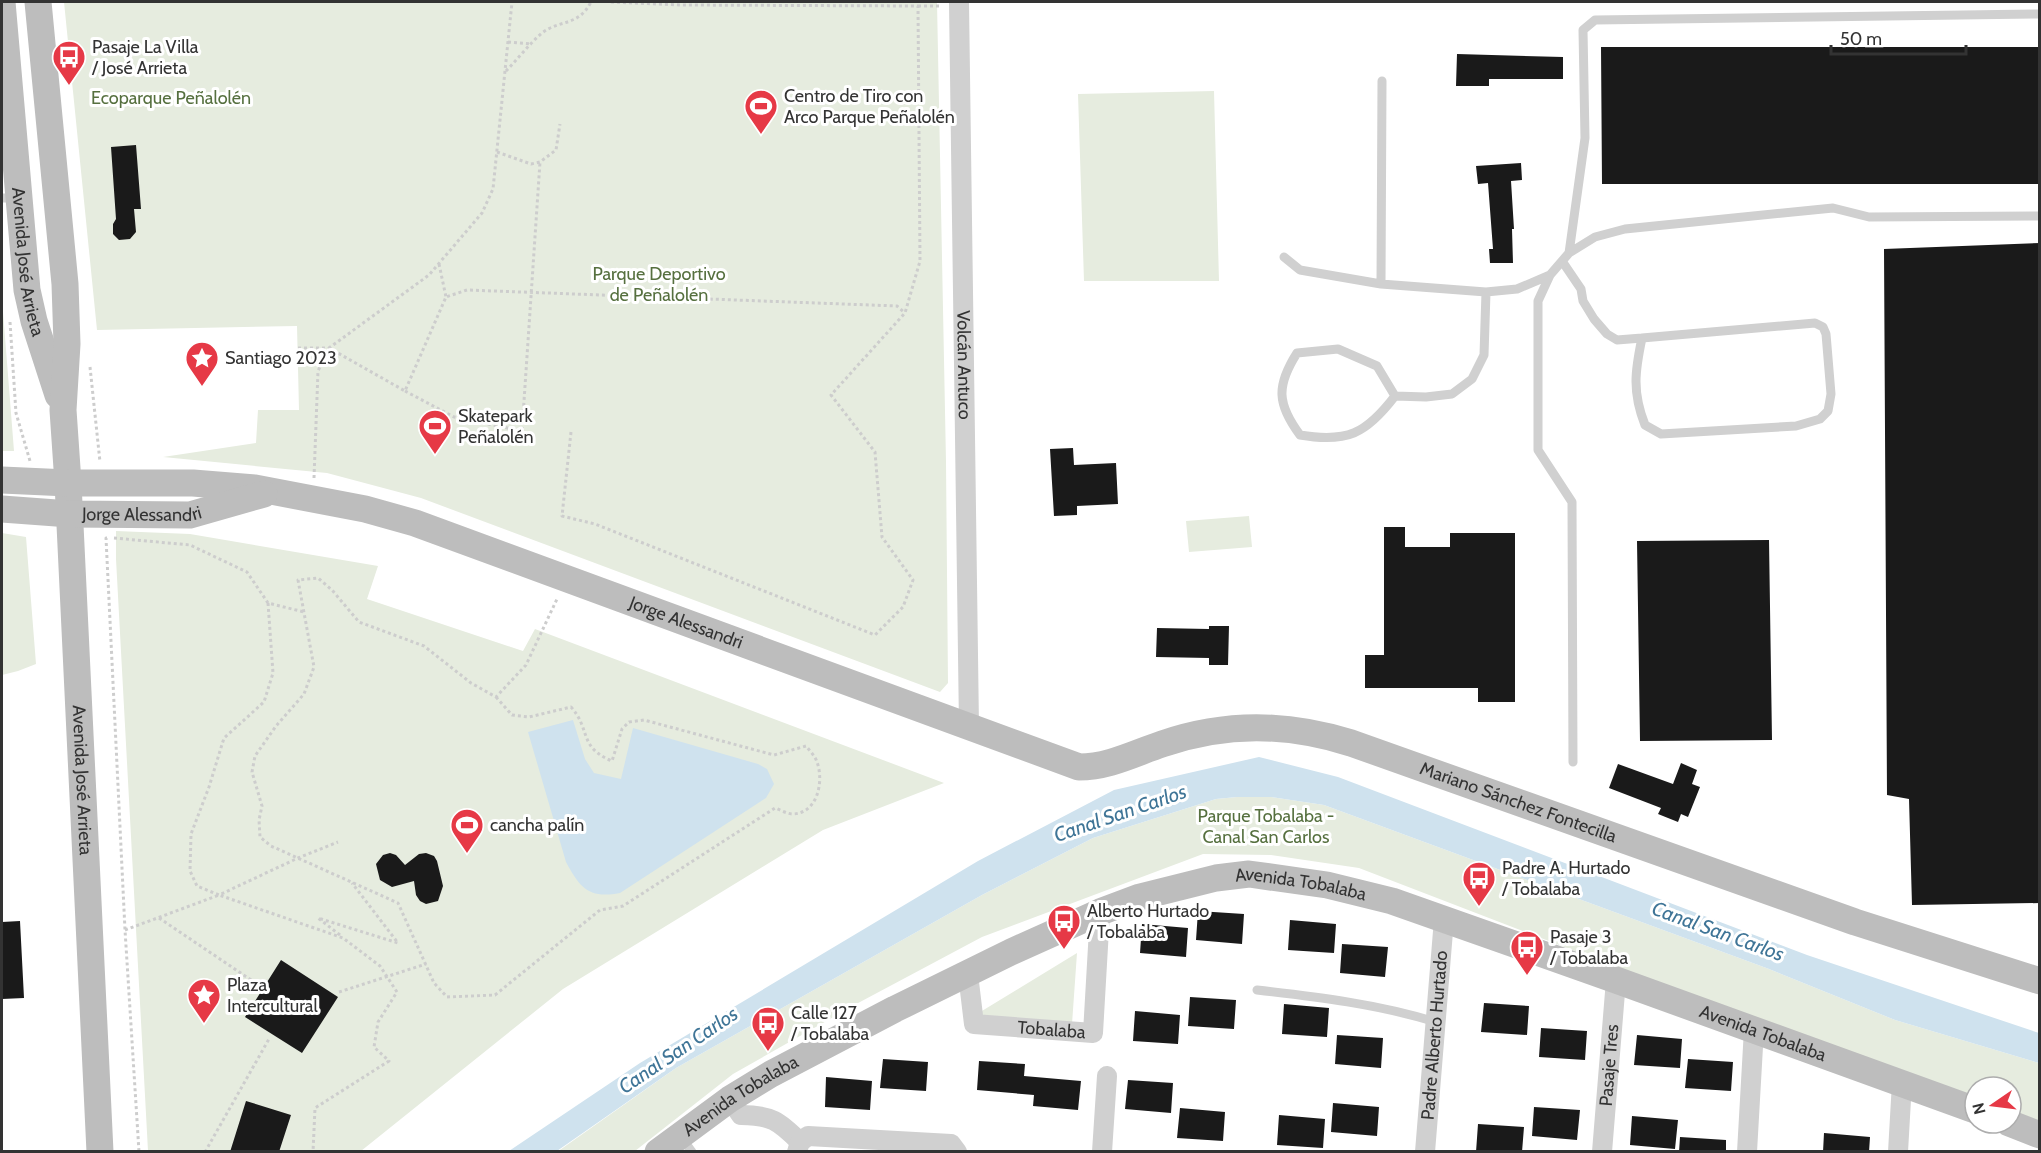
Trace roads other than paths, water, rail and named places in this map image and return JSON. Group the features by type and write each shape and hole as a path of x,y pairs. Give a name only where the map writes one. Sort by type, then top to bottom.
{"main road":[{"path":"3,26 36,2"},
{"name":"Avenida José Arrieta","path":"36,2 53,145 67,322 63,410 70,514 100,1152"},
{"name":"Avenida José Arrieta","path":"3,26 11,198 30,306 63,410"},
{"path":"7,116 53,145"},
{"name":"Jorge Alessandri","path":"2,480 68,483 193,483 277,491 365,509 415,523 1064,763 1079,767 1094,767"},
{"name":"Jorge Alessandri","path":"2,509 70,514 190,515 277,491"},
{"name":"Mariano Sánchez Fontecilla","path":"1094,767 1184,737 1218,729 1268,727 1318,734 1351,743 1855,922 2040,981"},
{"name":"Avenida Tobalaba","path":"658,1152 686,1143 730,1099 815,1051 1011,952 1100,912 1165,890 1216,878 1249,874 1327,885 1392,902 1754,1029 1963,1105"},
{"path":"2023,1128 2040,1135"}],"street":[{"name":"Volcán Antuco","path":"959,2 969,727"},
{"name":"Tobalaba","path":"968,974 974,1024 1093,1034 1100,912"},
{"name":"Padre Alberto Hurtado","path":"1425,1152 1444,919"},
{"name":"Pasaje Tres","path":"1602,1152 1616,980"},
{"path":"1747,1152 1754,1029"},
{"path":"1102,1152 1107,1076"},
{"path":"1898,1152 1902,1082"},
{"path":"730,1099 741,1114 764,1115 785,1126 799,1147 808,1136 951,1144 957,1152"}],"lane":[{"path":"1569,253 1585,138 1583,30 1595,20 2040,14"},
{"path":"1381,285 1382,81"},
{"path":"1573,762 1572,502 1538,450 1538,301 1550,275 1569,253 1595,237 1625,229 1833,208 1869,217 2040,216"},
{"path":"1284,257 1300,270 1381,285 1486,292 1516,289 1550,275"},
{"path":"1562,261 1581,289 1583,302 1607,334 1617,340 1815,323 1823,327 1826,334 1831,394 1828,411 1820,419 1796,426 1661,434 1645,424 1636,397 1635,370 1642,338"},
{"path":"1395,396 1426,397 1452,394 1472,379 1484,355 1486,292"},
{"path":"1338,349 1377,366 1395,396 1380,416 1354,435 1324,439 1300,435 1287,417 1282,392 1286,371 1297,353 1338,349"},
{"path":"1257,990 1335,999 1399,1011 1436,1022"}],"water":[{"path":"573,720 585,759 594,773 621,779 633,728 758,764 767,769 774,784 766,798 620,893 593,893 581,885 566,862 528,732"},
{"name":"Canal San Carlos","path":"1259,757 1338,777 1807,955 2039,1033 2039,1063 1895,1020 1769,969 1324,805 1271,797 1237,797 1216,799 1093,838 982,895 676,1068 557,1151 509,1151 640,1063 978,861 1114,790"}],"place":[{"name":"Pasaje La Villa / José Arrieta","path":"69,86"},
{"name":"Centro de Tiro con Arco Parque Peñalolén","path":"761,135"},
{"name":"Santiago 2023","path":"202,387"},
{"name":"Skatepark Peñalolén","path":"435,455"},
{"name":"cancha palín","path":"467,854"},
{"name":"Padre A. Hurtado / Tobalaba","path":"1479,907"},
{"name":"Alberto Hurtado / Tobalaba","path":"1064,950"},
{"name":"Pasaje 3 / Tobalaba","path":"1527,976"},
{"name":"Plaza Intercultural","path":"204,1024"},
{"name":"Calle 127 / Tobalaba","path":"768,1052"}],"park label":[{"name":"Ecoparque Peñalolén","path":"171,98"},
{"name":"Parque Deportivo de Peñalolén","path":"659,284"},
{"name":"Parque Tobalaba - Canal San Carlos","path":"1266,826"}]}
